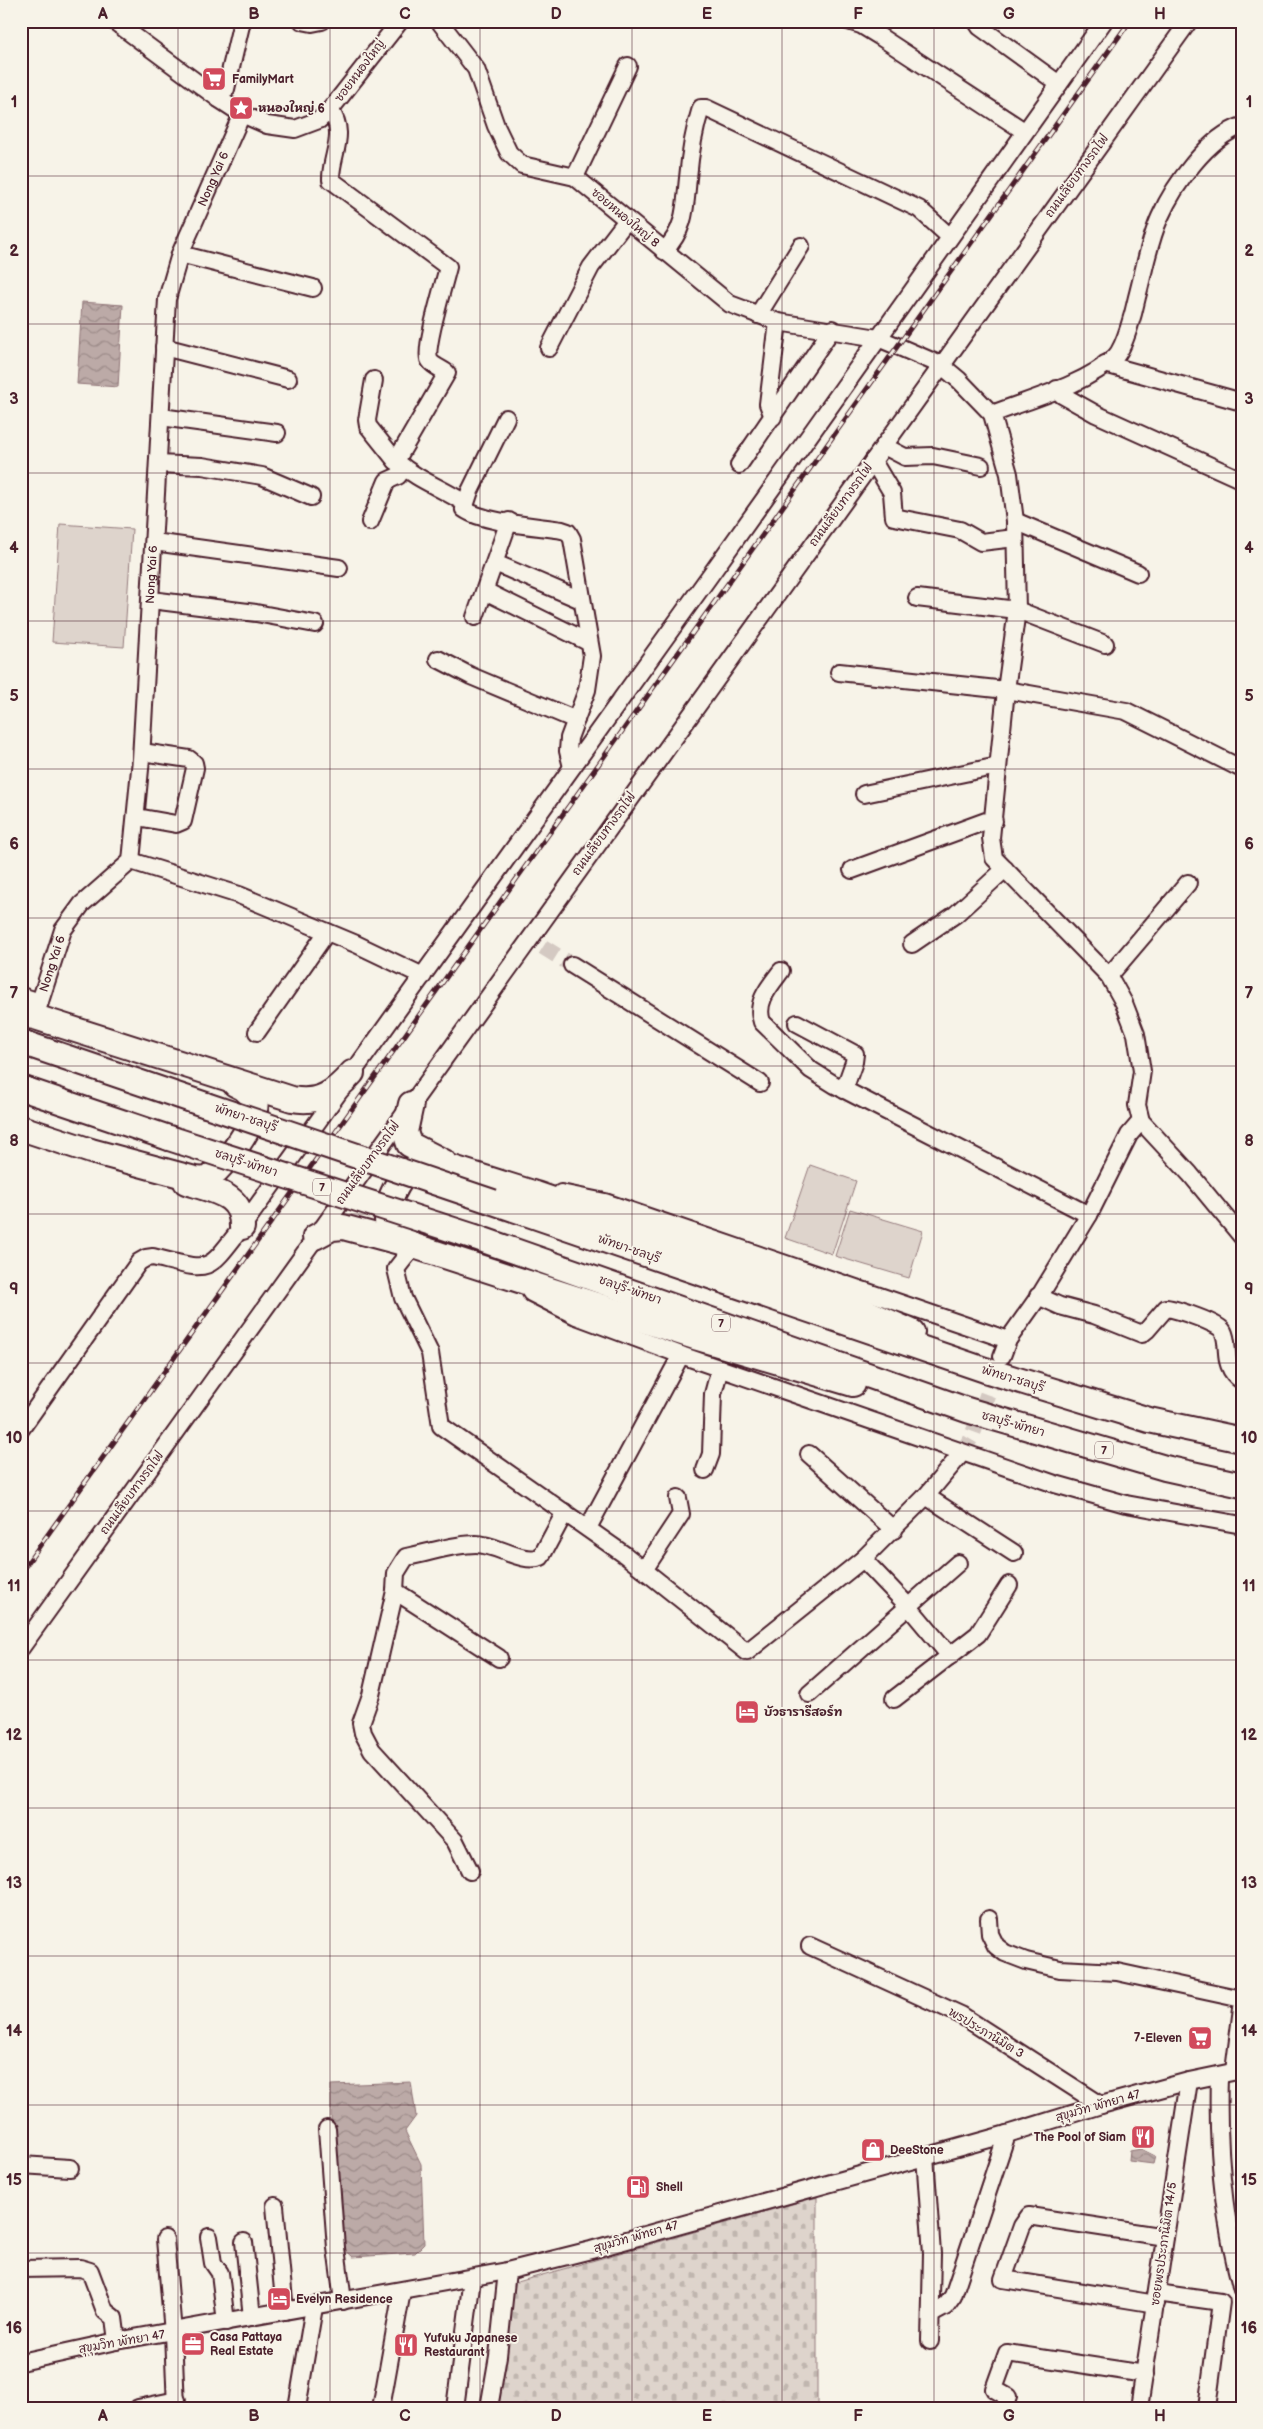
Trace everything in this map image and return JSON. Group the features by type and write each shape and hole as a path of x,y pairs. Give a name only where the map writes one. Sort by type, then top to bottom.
{"highway":[{"path":"32,1011 218,1076 292,1099 306,1101 320,1099 331,1094 352,1073"},
{"name":"พัทยา-ชลบุรี","path":"21,1042 206,1105 993,1363 1149,1420 1242,1440"},
{"path":"91,1151 194,1180 206,1180 226,1161 250,1125 257,1106 255,1099 243,1088 218,1076"},
{"name":"ชลบุรี-พัทยา","path":"21,1088 512,1250 967,1410 1165,1468 1242,1485"},
{"path":"410,1104 405,1132 409,1144 453,1167"},
{"path":"21,1128 230,1197 240,1210 242,1227"},
{"path":"414,1246 388,1228 386,1211 391,1196 412,1168 418,1164 434,1162 490,1179 826,1294 993,1363"},
{"path":"315,1237 332,1228 343,1228 414,1246 814,1374 967,1410"}],"street":[{"name":"ซอยหนองใหญ่","path":"114,21 242,114 278,128 296,129 319,120 330,110 400,21"},
{"path":"219,99 226,89 242,21"},
{"path":"302,21 312,24 322,21"},
{"name":"ซอยหนองใหญ่ 8","path":"439,21 476,70 496,126 509,153 522,165 575,177 730,304 778,322 832,329 878,338 941,365 960,380 992,414"},
{"path":"848,21 861,25 879,36 1024,131"},
{"path":"976,21 980,27 1059,84"},
{"path":"21,1428 140,1262 146,1258 153,1257 197,1268 207,1267 220,1257 423,976 1104,21"},
{"name":"ถนนเลียบทางรถไฟ","path":"21,1648 410,1104 537,942 872,461 1189,21"},
{"path":"575,177 628,66"},
{"path":"664,250 672,243 686,208 691,152 701,108 706,108 919,209 950,237"},
{"path":"330,110 337,126 338,143 331,180 448,267 432,332 428,357 431,363 447,373 400,465 398,476 387,481 370,522"},
{"name":"Nong Yai 6","path":"32,1011 63,930 82,904 131,861 142,752 167,299 180,254 242,114"},
{"path":"1242,126 1232,130 1206,148 1187,172 1160,217 1130,324 1117,356 1092,373 1057,389 992,414 1008,463 1015,521 1017,610 1006,690 991,838 994,858 1109,976 1124,1003 1136,1034 1142,1071 1138,1105 1141,1121 1190,1174 1242,1237"},
{"path":"549,348 591,267 627,220"},
{"path":"758,315 801,246"},
{"path":"180,254 313,288"},
{"path":"774,416 768,404 778,322"},
{"path":"739,465 832,329"},
{"path":"164,347 288,379"},
{"path":"1105,364 1242,402"},
{"path":"374,380 367,420 379,440 400,465 429,485 465,503"},
{"path":"1057,389 1062,395 1096,414 1242,480"},
{"path":"161,417 277,432"},
{"path":"506,418 464,508 471,514 568,532 572,539 588,642 592,656 591,671 569,738 568,751 572,767"},
{"path":"884,446 905,457 933,456 981,466"},
{"path":"872,461 892,493 894,517 960,530 982,542 1015,538"},
{"path":"158,464 202,466 262,476 311,497"},
{"path":"476,617 509,521"},
{"path":"1015,521 1138,573"},
{"path":"154,542 339,568"},
{"path":"495,563 581,600"},
{"path":"484,591 588,642"},
{"path":"917,598 1017,610 1105,644"},
{"path":"151,600 256,613 315,624"},
{"path":"438,659 471,676 576,720"},
{"path":"839,672 1006,690 1126,711 1242,769"},
{"path":"136,817 176,824 183,821 195,768 194,763 189,759 142,752"},
{"path":"864,794 998,766"},
{"path":"852,870 986,822 994,821"},
{"path":"131,861 233,893 327,932 423,976"},
{"path":"912,944 956,914 1005,869"},
{"path":"1109,976 1188,884"},
{"path":"257,1032 327,932"},
{"path":"572,965 760,1083"},
{"path":"781,971 761,1001 758,1013 762,1022 811,1070 844,1090 1089,1215"},
{"path":"21,996 32,1011"},
{"path":"796,1023 855,1054 844,1090"},
{"path":"993,1363 1089,1215 1129,1136 1141,1121"},
{"path":"490,1179 605,1202 1008,1340"},
{"path":"414,1246 396,1269 402,1298 430,1353 441,1426 588,1528 747,1652 863,1559 926,1496 962,1453"},
{"path":"478,1265 576,1316 681,1355 962,1453 1055,1484 1126,1504 1242,1526"},
{"path":"1038,1296 1060,1306 1094,1316 1142,1334 1166,1308 1217,1325 1224,1333 1229,1365 1235,1376 1242,1381"},
{"path":"588,1528 681,1355"},
{"path":"705,1470 710,1454 713,1394 720,1368"},
{"path":"809,1454 894,1530"},
{"path":"926,1496 1014,1553"},
{"path":"644,1570 681,1514 678,1498"},
{"path":"470,1871 456,1841 372,1750 363,1733 361,1723 371,1695 394,1591 396,1573 406,1557 477,1544 530,1558 541,1557 565,1512"},
{"path":"863,1559 950,1656"},
{"path":"809,1694 958,1563"},
{"path":"894,1699 978,1634 1009,1585"},
{"path":"394,1591 499,1658"},
{"path":"990,1919 990,1934 996,1946 1005,1953 1060,1969 1117,1972 1241,2009 1232,2072 1218,2125 1242,2290"},
{"name":"พรประภานิมิต 3","path":"810,1946 961,2016 1101,2104"},
{"name":"สุขุมวิท พัทยา 47","path":"21,2362 117,2341 507,2271 591,2250 1007,2134 1101,2104 1232,2072"},
{"name":"ซอยพรประภานิมิต 14/5","path":"1139,2408 1189,2081"},
{"path":"328,2129 335,2239 342,2301"},
{"path":"932,2314 945,2307 953,2296 1007,2134"},
{"path":"925,2156 932,2254 930,2341"},
{"path":"21,2165 70,2168"},
{"path":"274,2206 285,2311"},
{"path":"1165,2237 1029,2216 1022,2226 1003,2280 1156,2299 1221,2302 1207,2408"},
{"path":"209,2237 213,2263 220,2273 226,2322"},
{"path":"138,2408 176,2404 173,2332 165,2239"},
{"path":"244,2242 252,2317"},
{"path":"21,2269 80,2268 90,2271 105,2311 114,2318 117,2341"},
{"path":"489,2408 498,2356 507,2271"},
{"path":"455,2408 472,2278"},
{"path":"381,2408 402,2291"},
{"path":"297,2408 314,2307"},
{"path":"1004,2408 1008,2398 994,2389 1007,2353 1145,2374"}],"green space":[{"path":"60,524 132,529 124,647 52,642"},
{"path":"810,1165 856,1181 832,1254 785,1238"},
{"path":"850,1209 923,1231 909,1278 835,1256"},
{"path":"817,2197 817,2408 481,2408 500,2287"}],"water":[{"path":"82,302 123,305 118,387 77,384"},
{"path":"411,2082 416,2116 405,2131 421,2164 424,2244 415,2253 353,2257 340,2245 331,2161 331,2085"},
{"path":"1141,2149 1155,2156 1153,2164 1129,2161 1130,2151"}],"tunnel":[{"path":"543,947 572,965"},
{"path":"962,1453 972,1436 999,1363"}],"railway":[{"path":"21,1572 1130,21"}],"place":[{"name":"FamilyMart","path":"214,79"},
{"name":"หนองใหญ่ 6","path":"241,108"},
{"name":"บัวธารารีสอร์ท","path":"747,1712"},
{"name":"7-Eleven","path":"1200,2038"},
{"name":"The Pool of Siam","path":"1143,2137"},
{"name":"DeeStone","path":"873,2150"},
{"name":"Shell","path":"638,2187"},
{"name":"Evelyn Residence","path":"279,2299"},
{"name":"Casa Pattaya Real Estate","path":"193,2344"},
{"name":"Yufuku Japanese Restaurant","path":"406,2345"}]}
